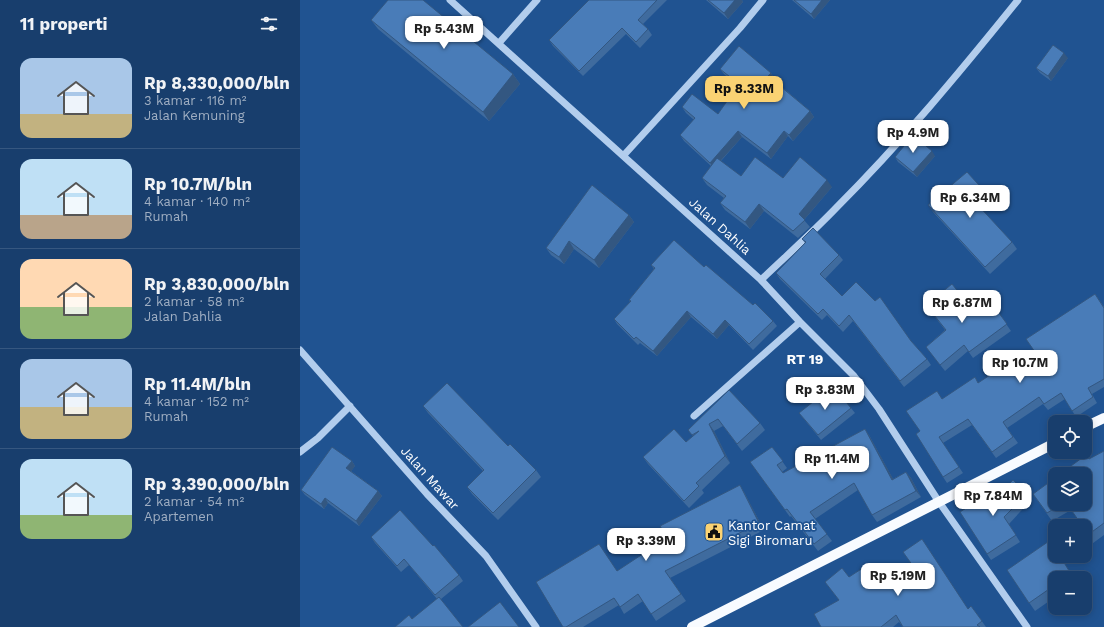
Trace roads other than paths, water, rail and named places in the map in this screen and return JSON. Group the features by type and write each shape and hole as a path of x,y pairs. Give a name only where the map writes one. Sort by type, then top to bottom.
{"main road":[{"path":"1092,424 1104,418"},
{"path":"692,627 1048,447"}],"street":[{"name":"Jalan Dahlia","path":"450,0 624,155 761,280 800,322 854,376 879,409 939,502 1027,627"},
{"path":"499,43 537,0"},
{"path":"624,155 740,28 763,0"},
{"path":"761,280 836,209 867,176 921,117 1018,0"},
{"path":"694,416 800,322"},
{"name":"Jalan Mawar","path":"300,350 486,556 536,627"},
{"path":"300,452 318,438 350,406"}],"place":[{"name":"Kantor Camat Sigi Biromaru","path":"714,532"}],"district":[{"name":"RT 19","path":"805,359"}]}
